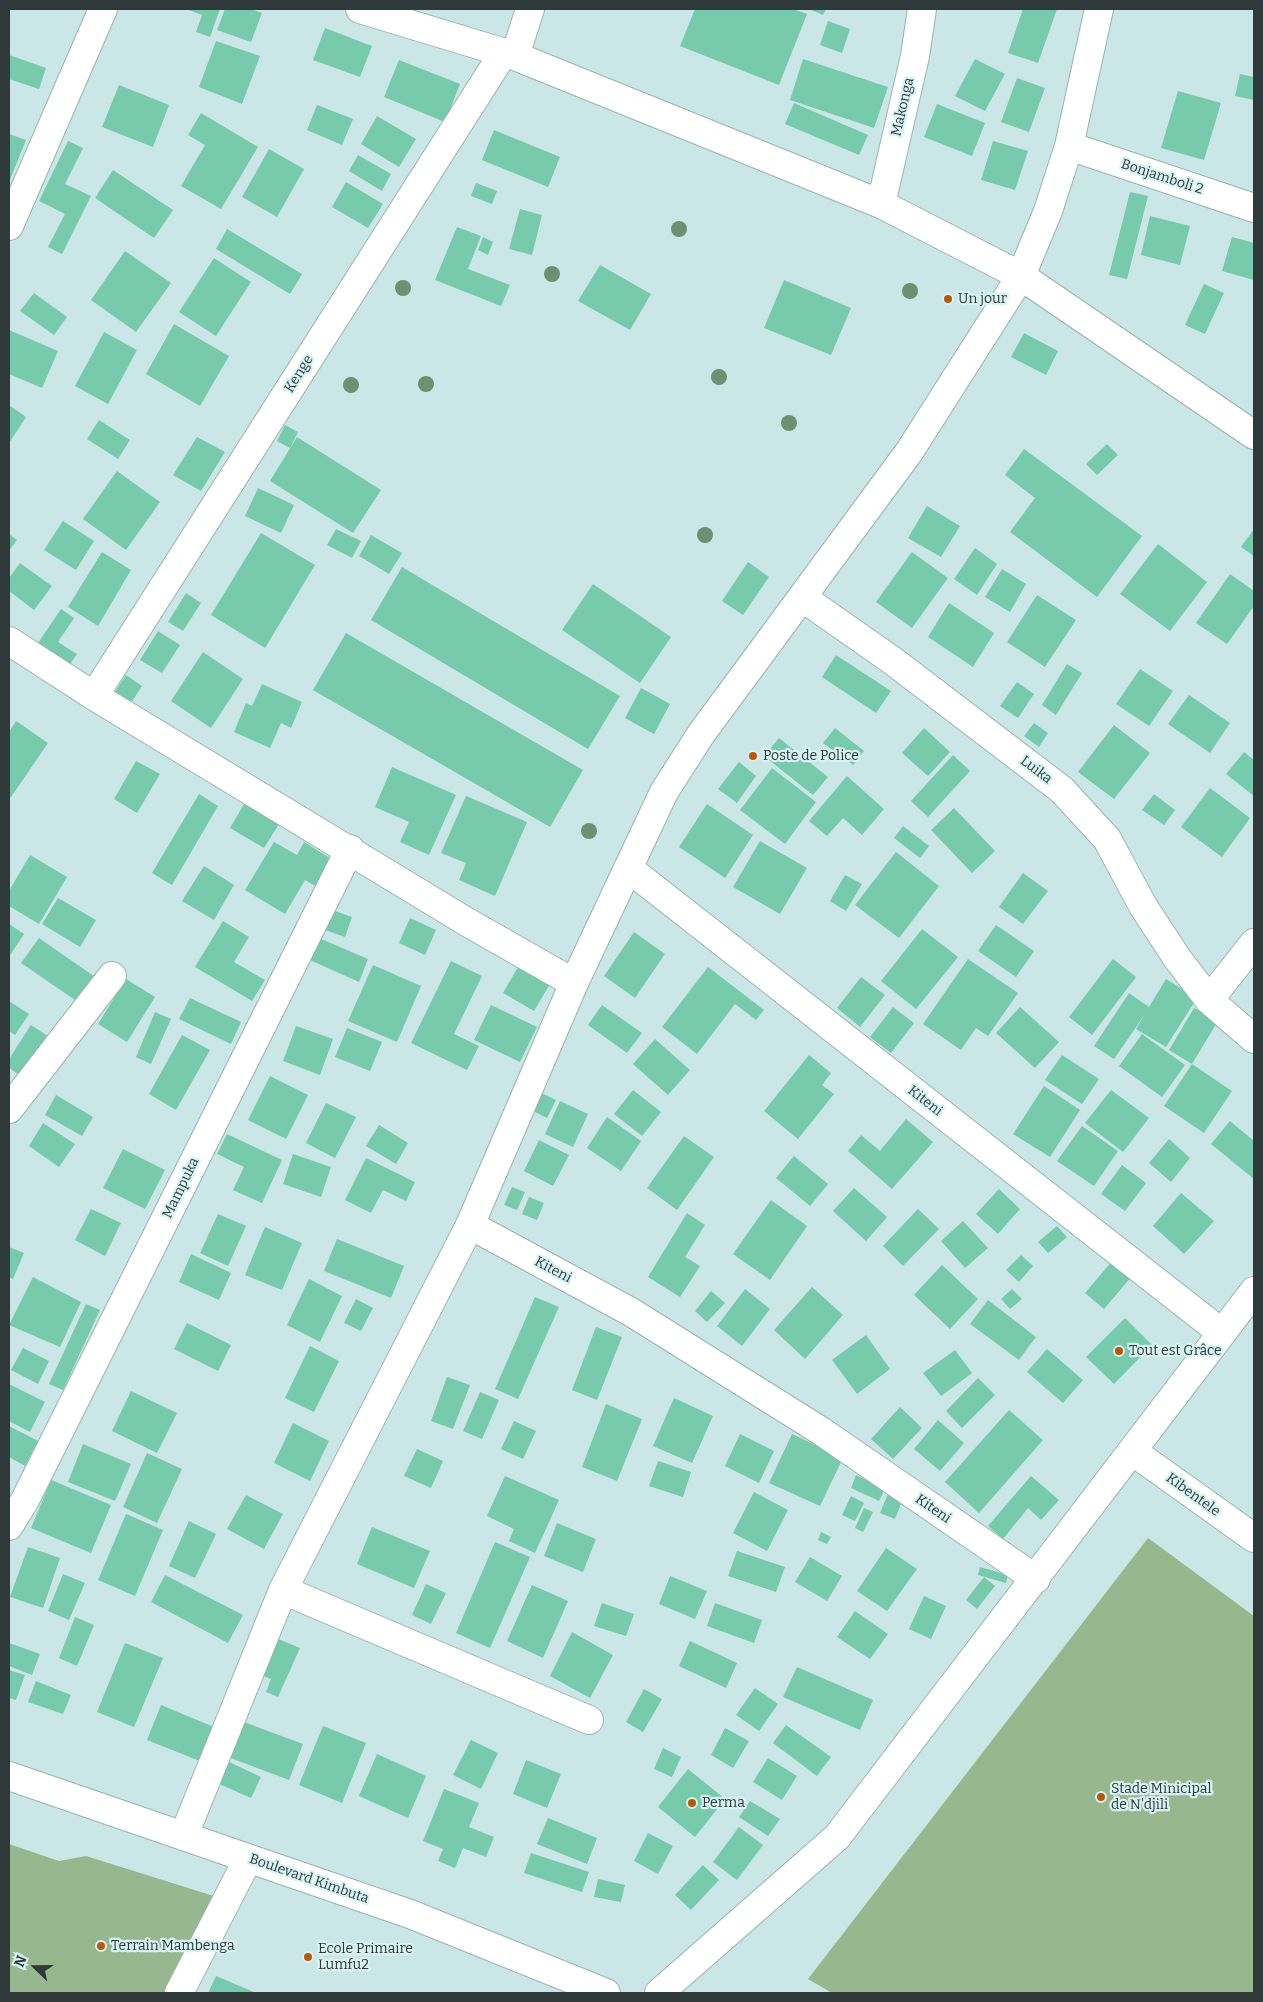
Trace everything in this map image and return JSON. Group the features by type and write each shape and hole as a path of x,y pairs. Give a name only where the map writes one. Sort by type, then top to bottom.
{"street":[{"path":"9,226 102,9"},
{"path":"360,9 509,54 881,204 1021,276 1254,435"},
{"name":"Kenge","path":"94,696 509,54 530,9"},
{"name":"Makonga","path":"881,204 915,56 922,9"},
{"path":"184,1835 283,1590 470,1225 574,983 664,792 700,734 803,598 909,452 1021,276 1048,211 1069,146 1099,9"},
{"name":"Bonjamboli 2","path":"1069,146 1254,208"},
{"name":"Luika","path":"803,598 892,661 1062,790 1107,839 1142,906 1177,958 1209,1000 1254,1038"},
{"path":"9,641 94,696 350,849 467,922 574,983"},
{"name":"Mampuka","path":"9,1526 30,1492 350,849"},
{"name":"Kiteni","path":"628,868 1222,1333"},
{"path":"1209,1000 1254,943"},
{"path":"9,1109 112,976"},
{"name":"Kiteni","path":"470,1225 631,1312 821,1431 1036,1579"},
{"path":"659,1993 836,1837 1036,1579 1254,1291"},
{"name":"Kibentele","path":"1132,1451 1254,1538"},
{"path":"283,1590 589,1720"},
{"name":"Boulevard Kimbuta","path":"9,1776 410,1914 606,1993"},
{"path":"179,1993 248,1859"}],"green space":[{"name":"Stade Minicipal de N'djili","path":"1148,1538 1254,1616 1254,1993 832,1993 808,1979"},
{"name":"Terrain Mambenga","path":"9,1844 59,1861 86,1856 220,1898 167,1993 9,1993"}],"building":[{"path":"186,9 220,9 210,37 196,32 202,15"},
{"path":"225,9 251,9 262,13 251,42 217,30"},
{"path":"695,9 793,9 807,14 779,85 680,46"},
{"path":"809,9 826,9 823,15"},
{"path":"1023,9 1057,9 1038,63 1008,53"},
{"path":"828,21 850,29 842,53 820,45"},
{"path":"325,28 372,46 360,77 313,60"},
{"path":"216,41 260,56 242,104 199,87"},
{"path":"9,55 46,68 39,89 9,79"},
{"path":"803,59 888,87 874,128 790,100"},
{"path":"975,59 1005,74 985,111 955,96"},
{"path":"399,60 460,84 445,122 384,97"},
{"path":"1240,74 1254,77 1254,100 1235,96"},
{"path":"1017,78 1045,88 1029,132 1001,122"},
{"path":"119,85 169,105 153,147 102,127"},
{"path":"1178,91 1221,103 1204,160 1161,148"},
{"path":"794,103 868,135 859,155 785,124"},
{"path":"937,104 985,123 972,156 924,137"},
{"path":"317,105 353,119 342,145 307,130"},
{"path":"201,113 258,147 221,209 181,186 205,145 188,135"},
{"path":"377,116 416,139 399,167 361,144"},
{"path":"494,130 560,157 548,187 482,160"},
{"path":"9,134 26,140 9,182"},
{"path":"68,141 83,148 65,184 91,196 62,254 48,247 65,214 39,201"},
{"path":"993,141 1028,151 1015,190 981,180"},
{"path":"269,149 304,169 277,217 242,197"},
{"path":"358,155 391,174 382,191 349,171"},
{"path":"113,170 173,210 154,238 95,198"},
{"path":"346,182 383,204 368,228 332,207"},
{"path":"476,183 497,191 492,204 471,196"},
{"path":"1130,192 1148,196 1127,279 1109,275"},
{"path":"520,209 542,215 532,255 509,249"},
{"path":"1150,216 1190,226 1180,265 1141,255"},
{"path":"457,227 481,236 468,269 510,285 501,306 435,280"},
{"path":"227,229 302,274 290,294 216,249"},
{"path":"483,237 493,242 488,255 478,250"},
{"path":"1232,237 1254,243 1254,280 1222,271"},
{"path":"125,251 171,283 136,332 91,300"},
{"path":"214,258 251,282 216,336 179,312"},
{"path":"600,265 651,294 630,330 578,301"},
{"path":"784,280 851,308 831,355 764,328"},
{"path":"1204,284 1224,293 1205,334 1185,325"},
{"path":"34,293 67,317 54,335 20,311"},
{"path":"174,324 229,356 200,406 146,374"},
{"path":"9,330 58,351 42,388 9,374"},
{"path":"104,332 137,350 108,404 75,386"},
{"path":"1024,333 1058,351 1046,375 1011,357"},
{"path":"9,405 26,417 9,443"},
{"path":"99,420 130,440 118,459 87,439"},
{"path":"285,425 298,432 290,448 277,441"},
{"path":"197,437 225,452 201,491 173,475"},
{"path":"297,437 381,490 353,533 270,481"},
{"path":"1107,444 1118,455 1097,475 1086,464"},
{"path":"1024,449 1142,536 1097,597 1010,532 1035,498 1005,475"},
{"path":"117,471 160,502 126,550 83,519"},
{"path":"258,488 294,505 281,533 245,516"},
{"path":"927,506 960,526 941,557 908,538"},
{"path":"63,521 94,541 76,570 44,550"},
{"path":"336,529 361,541 352,558 327,545"},
{"path":"1254,529 1254,556 1241,547"},
{"path":"261,533 315,565 265,648 211,615"},
{"path":"9,534 17,540 9,551"},
{"path":"371,535 402,553 389,574 359,556"},
{"path":"1158,544 1207,582 1170,631 1120,594"},
{"path":"975,548 997,564 977,595 954,579"},
{"path":"102,552 131,570 98,626 68,607"},
{"path":"912,552 948,578 912,628 876,602"},
{"path":"748,562 769,577 743,615 722,601"},
{"path":"20,563 52,586 34,610 9,591 9,578"},
{"path":"402,567 620,696 588,749 371,620"},
{"path":"1002,569 1026,584 1010,612 985,597"},
{"path":"1230,574 1254,591 1254,606 1227,644 1196,623"},
{"path":"593,584 671,637 640,683 562,630"},
{"path":"186,593 201,603 183,631 168,622"},
{"path":"1037,595 1076,620 1045,667 1007,642"},
{"path":"949,603 994,633 973,667 928,637"},
{"path":"61,609 74,618 58,642 77,654 68,667 36,646"},
{"path":"158,631 180,645 162,673 140,660"},
{"path":"346,633 583,770 550,827 313,690"},
{"path":"203,652 243,679 211,728 171,701"},
{"path":"836,655 891,691 876,713 822,677"},
{"path":"1067,664 1082,673 1056,715 1042,705"},
{"path":"1140,669 1173,691 1149,726 1116,704"},
{"path":"126,675 142,686 129,706 113,695"},
{"path":"1017,682 1034,694 1018,718 1000,706"},
{"path":"262,684 302,702 291,728 281,723 270,748 234,732 246,703 252,706"},
{"path":"641,688 670,704 654,734 625,718"},
{"path":"1189,695 1230,723 1210,753 1168,724"},
{"path":"16,721 48,743 9,800 9,732"},
{"path":"1034,723 1048,733 1039,747 1024,736"},
{"path":"1114,725 1150,753 1114,799 1078,772"},
{"path":"835,728 864,751 853,765 823,743"},
{"path":"924,728 950,752 928,776 902,753"},
{"path":"779,738 828,777 813,795 764,756"},
{"path":"1244,752 1254,760 1254,796 1226,774"},
{"path":"953,755 970,771 928,817 911,801"},
{"path":"136,761 160,774 137,813 114,799"},
{"path":"739,762 756,776 737,803 718,789"},
{"path":"392,767 456,795 429,855 400,842 409,822 375,807"},
{"path":"772,768 816,802 785,844 740,810"},
{"path":"847,776 884,809 862,835 843,818 827,836 809,821"},
{"path":"1210,788 1250,818 1222,857 1181,827"},
{"path":"199,794 218,806 172,885 152,873"},
{"path":"1154,794 1175,810 1164,825 1142,810"},
{"path":"466,796 527,822 495,896 459,880 466,863 441,853"},
{"path":"244,804 279,824 264,848 230,828"},
{"path":"707,804 753,835 725,878 679,847"},
{"path":"954,808 995,851 972,873 931,830"},
{"path":"903,826 929,846 920,858 894,838"},
{"path":"760,841 807,868 780,914 733,887"},
{"path":"274,842 297,855 304,842 333,860 317,887 305,880 285,914 245,890"},
{"path":"896,852 939,886 899,938 855,905"},
{"path":"30,855 67,877 39,924 9,906 9,891"},
{"path":"204,866 234,885 214,920 182,901"},
{"path":"1023,873 1048,891 1023,924 999,907"},
{"path":"845,875 862,884 846,911 830,901"},
{"path":"58,898 96,920 80,947 42,924"},
{"path":"332,910 352,917 345,937 325,930"},
{"path":"410,918 436,930 425,955 399,943"},
{"path":"223,921 249,937 234,962 265,980 252,1001 195,967"},
{"path":"9,924 24,934 9,957"},
{"path":"996,925 1034,951 1016,977 978,951"},
{"path":"922,929 958,957 916,1009 881,981"},
{"path":"634,932 665,954 635,998 604,976"},
{"path":"39,938 95,977 78,1002 21,963"},
{"path":"319,938 368,959 359,982 310,960"},
{"path":"968,959 1018,993 988,1036 976,1028 961,1050 923,1024"},
{"path":"1113,959 1136,977 1092,1035 1069,1017"},
{"path":"451,961 482,976 454,1034 479,1046 467,1070 411,1043"},
{"path":"373,965 421,986 397,1042 348,1021"},
{"path":"518,967 550,984 534,1011 503,993"},
{"path":"708,967 764,1010 756,1020 735,1004 697,1054 662,1027"},
{"path":"861,977 885,995 860,1027 837,1008"},
{"path":"126,979 155,997 127,1042 98,1024"},
{"path":"1166,979 1197,998 1166,1047 1136,1029 1145,1014 1114,1059 1094,1046 1129,993 1149,1007"},
{"path":"190,998 241,1022 231,1044 179,1019"},
{"path":"9,1001 29,1014 15,1035 9,1031"},
{"path":"491,1005 537,1027 520,1062 474,1040"},
{"path":"602,1005 642,1033 627,1053 588,1025"},
{"path":"893,1007 914,1023 891,1053 870,1037"},
{"path":"1020,1007 1059,1042 1035,1068 996,1033"},
{"path":"1194,1008 1218,1021 1192,1064 1169,1050"},
{"path":"155,1012 171,1019 151,1064 136,1057"},
{"path":"31,1025 48,1036 23,1077 9,1068 9,1059"},
{"path":"296,1026 333,1039 320,1075 283,1061"},
{"path":"347,1028 382,1042 370,1071 335,1057"},
{"path":"1142,1034 1185,1065 1162,1097 1119,1066"},
{"path":"182,1035 210,1050 176,1110 149,1094"},
{"path":"655,1039 690,1070 668,1095 633,1064"},
{"path":"809,1055 831,1073 822,1085 834,1094 798,1139 764,1111"},
{"path":"1062,1055 1099,1079 1082,1104 1045,1080"},
{"path":"1192,1064 1232,1091 1204,1133 1164,1106"},
{"path":"270,1076 308,1095 286,1139 248,1120"},
{"path":"1044,1086 1080,1110 1050,1157 1013,1134"},
{"path":"633,1090 661,1112 642,1136 614,1114"},
{"path":"1111,1090 1149,1118 1123,1152 1085,1123"},
{"path":"539,1092 556,1100 547,1118 531,1110"},
{"path":"56,1095 93,1117 82,1136 45,1115"},
{"path":"560,1101 588,1114 573,1147 545,1134"},
{"path":"326,1103 356,1117 335,1158 306,1143"},
{"path":"607,1117 641,1141 621,1171 587,1148"},
{"path":"906,1119 933,1142 892,1189 848,1151 861,1135 880,1151"},
{"path":"1230,1121 1254,1141 1254,1179 1211,1144"},
{"path":"43,1123 75,1144 59,1167 29,1146"},
{"path":"379,1125 408,1143 396,1164 366,1146"},
{"path":"1082,1126 1118,1151 1094,1186 1057,1161"},
{"path":"227,1134 282,1160 262,1203 233,1190 244,1167 217,1154"},
{"path":"684,1136 714,1157 677,1210 647,1188"},
{"path":"1169,1139 1190,1158 1171,1182 1149,1163"},
{"path":"539,1140 569,1155 553,1186 524,1171"},
{"path":"123,1149 165,1170 145,1209 103,1188"},
{"path":"293,1154 331,1167 321,1197 283,1184"},
{"path":"794,1156 828,1184 810,1206 776,1178"},
{"path":"366,1158 415,1182 406,1201 383,1190 371,1213 345,1200"},
{"path":"1122,1165 1146,1183 1125,1211 1101,1194"},
{"path":"512,1187 525,1192 517,1210 504,1205"},
{"path":"854,1188 887,1217 866,1241 833,1211"},
{"path":"999,1189 1020,1209 998,1234 976,1214"},
{"path":"1181,1193 1214,1221 1184,1254 1153,1226"},
{"path":"529,1197 544,1203 537,1220 522,1214"},
{"path":"771,1200 807,1226 770,1280 733,1254"},
{"path":"91,1209 121,1223 105,1256 75,1240"},
{"path":"918,1209 939,1229 903,1266 883,1246"},
{"path":"687,1213 705,1225 685,1257 700,1266 680,1297 648,1277"},
{"path":"218,1214 246,1226 228,1266 200,1253"},
{"path":"963,1221 988,1248 965,1268 941,1241"},
{"path":"1057,1226 1067,1237 1048,1253 1038,1242"},
{"path":"265,1227 302,1243 282,1290 245,1275"},
{"path":"337,1239 404,1266 391,1298 324,1271"},
{"path":"9,1247 24,1253 13,1279 9,1277"},
{"path":"1119,1253 1138,1269 1104,1309 1085,1293"},
{"path":"191,1254 231,1273 219,1300 179,1282"},
{"path":"1021,1255 1033,1266 1019,1282 1006,1270"},
{"path":"942,1265 978,1299 950,1329 914,1295"},
{"path":"33,1277 81,1302 60,1347 9,1325"},
{"path":"309,1279 342,1296 320,1342 287,1325"},
{"path":"812,1287 843,1315 805,1359 774,1330"},
{"path":"745,1289 770,1309 742,1346 717,1326"},
{"path":"1012,1289 1022,1299 1010,1309 1001,1299"},
{"path":"711,1291 725,1303 707,1322 695,1311"},
{"path":"535,1297 559,1307 518,1399 495,1389"},
{"path":"356,1299 373,1308 361,1331 344,1323"},
{"path":"988,1300 1036,1337 1019,1360 970,1324"},
{"path":"86,1304 100,1310 63,1390 49,1384"},
{"name":"Tout est Grâce","path":"1125,1318 1152,1345 1114,1384 1086,1357"},
{"path":"187,1323 231,1345 218,1371 174,1349"},
{"path":"596,1327 622,1337 597,1400 572,1390"},
{"path":"866,1335 890,1369 857,1394 832,1360"},
{"path":"310,1346 339,1361 314,1412 285,1398"},
{"path":"23,1348 49,1361 38,1384 11,1370"},
{"path":"1047,1349 1083,1380 1063,1403 1027,1372"},
{"path":"955,1350 972,1373 941,1396 923,1373"},
{"path":"447,1377 470,1385 453,1429 431,1421"},
{"path":"978,1378 995,1395 962,1428 946,1411"},
{"path":"9,1384 45,1402 30,1432 9,1421"},
{"path":"131,1391 177,1413 157,1453 112,1431"},
{"path":"480,1392 499,1400 482,1439 463,1431"},
{"path":"674,1398 713,1416 692,1463 653,1446"},
{"path":"606,1404 642,1419 617,1481 582,1467"},
{"path":"900,1407 922,1428 893,1459 871,1439"},
{"path":"1009,1410 1043,1440 979,1513 945,1482"},
{"path":"938,1420 964,1443 940,1471 914,1449"},
{"path":"514,1421 536,1431 523,1459 501,1449"},
{"path":"293,1423 329,1441 310,1481 274,1463"},
{"path":"9,1426 38,1441 25,1466 9,1457"},
{"path":"740,1434 774,1451 759,1483 725,1466"},
{"path":"792,1434 843,1458 820,1506 769,1483"},
{"path":"83,1444 131,1464 115,1501 68,1482"},
{"path":"417,1449 443,1461 431,1488 404,1476"},
{"path":"147,1453 182,1469 157,1523 123,1507"},
{"path":"658,1461 691,1472 683,1497 649,1486"},
{"path":"856,1475 885,1489 879,1501 851,1488"},
{"path":"505,1476 559,1500 535,1553 509,1541 514,1529 487,1516"},
{"path":"1031,1476 1059,1500 1041,1520 1028,1508 1003,1539 988,1526"},
{"path":"51,1480 111,1505 91,1553 31,1528"},
{"path":"754,1492 788,1510 767,1551 733,1533"},
{"path":"888,1494 903,1499 895,1519 880,1513"},
{"path":"246,1495 283,1514 264,1549 227,1529"},
{"path":"851,1496 864,1503 855,1521 842,1515"},
{"path":"864,1508 873,1512 863,1532 855,1528"},
{"path":"126,1514 163,1530 135,1596 98,1580"},
{"path":"189,1521 216,1534 195,1578 169,1566"},
{"path":"557,1523 596,1539 583,1572 544,1556"},
{"path":"372,1527 430,1551 414,1588 357,1564"},
{"path":"821,1532 831,1537 827,1544 818,1540"},
{"path":"495,1542 530,1557 490,1648 456,1633"},
{"path":"28,1547 60,1558 43,1608 10,1597"},
{"path":"886,1548 917,1569 887,1611 857,1591"},
{"path":"737,1551 785,1567 776,1592 728,1576"},
{"path":"810,1557 842,1576 827,1601 795,1582"},
{"path":"980,1567 1008,1575 1006,1583 978,1575"},
{"path":"63,1574 85,1583 69,1620 48,1611"},
{"path":"165,1575 243,1615 228,1643 151,1602"},
{"path":"670,1576 707,1591 695,1619 659,1604"},
{"path":"984,1577 995,1586 977,1609 966,1600"},
{"path":"426,1584 446,1593 431,1624 412,1615"},
{"path":"532,1585 568,1601 543,1658 507,1641"},
{"path":"924,1596 946,1606 931,1639 909,1629"},
{"path":"602,1603 634,1614 626,1636 594,1626"},
{"path":"715,1603 762,1620 754,1643 707,1626"},
{"path":"855,1611 888,1634 870,1659 837,1637"},
{"path":"75,1617 94,1625 77,1666 59,1658"},
{"path":"572,1632 613,1655 590,1698 550,1676"},
{"path":"271,1636 300,1648 278,1697 266,1692 271,1679 256,1673"},
{"path":"690,1641 737,1663 726,1688 679,1666"},
{"path":"9,1643 40,1654 32,1675 9,1666"},
{"path":"125,1643 163,1658 134,1727 97,1712"},
{"path":"797,1667 873,1700 860,1730 783,1697"},
{"path":"9,1670 25,1675 16,1700 9,1698"},
{"path":"36,1681 71,1695 63,1714 28,1702"},
{"path":"755,1688 778,1704 759,1731 736,1715"},
{"path":"644,1689 662,1699 643,1732 626,1722"},
{"path":"161,1705 214,1727 200,1761 147,1740"},
{"path":"241,1721 303,1744 289,1780 228,1757"},
{"path":"786,1725 831,1757 817,1776 773,1743"},
{"path":"323,1726 366,1743 342,1803 299,1785"},
{"path":"725,1728 749,1741 733,1768 711,1755"},
{"path":"471,1740 498,1753 481,1789 453,1775"},
{"path":"663,1748 681,1757 672,1777 654,1769"},
{"path":"377,1754 426,1776 408,1818 359,1796"},
{"path":"768,1758 797,1776 782,1800 753,1782"},
{"path":"526,1760 561,1774 547,1808 513,1794"},
{"path":"227,1761 261,1777 251,1798 217,1783"},
{"name":"Perma","path":"688,1769 725,1799 695,1837 658,1807"},
{"path":"444,1789 479,1803 469,1827 494,1837 486,1857 463,1848 455,1868 438,1861 443,1849 423,1841"},
{"path":"750,1801 780,1819 768,1836 739,1817"},
{"path":"548,1818 597,1838 587,1864 537,1844"},
{"path":"739,1827 763,1845 737,1880 713,1862"},
{"path":"648,1833 673,1846 658,1874 634,1861"},
{"path":"531,1853 589,1872 582,1892 524,1873"},
{"path":"703,1865 719,1880 691,1910 675,1895"},
{"path":"598,1879 625,1885 621,1902 594,1897"},
{"path":"216,1976 256,1993 208,1993"}],"place":[{"name":"Un jour","path":"948,299"},
{"name":"Poste de Police","path":"753,756"},
{"name":"Tout est Grâce","path":"1119,1351"},
{"name":"Stade Minicipal de N'djili","path":"1101,1797"},
{"name":"Perma","path":"692,1803"},
{"name":"Terrain Mambenga","path":"101,1946"},
{"name":"Ecole Primaire Lumfu2","path":"308,1957"}]}
